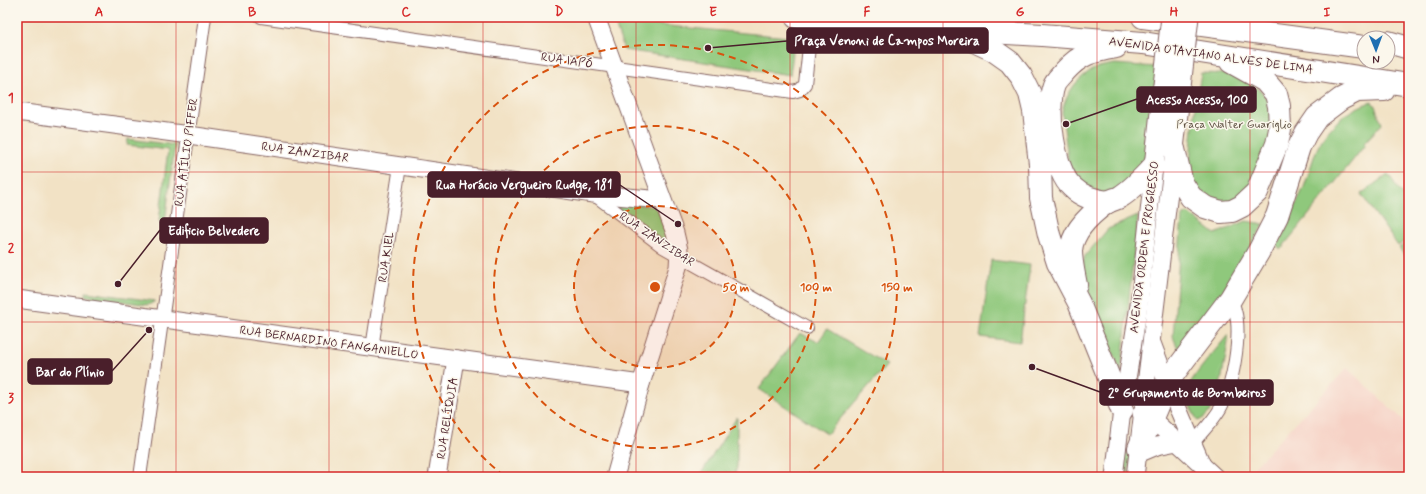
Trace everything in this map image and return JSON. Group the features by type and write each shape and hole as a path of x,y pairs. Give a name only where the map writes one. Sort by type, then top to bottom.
{"highway":[{"path":"1143,17 1356,46"},
{"path":"1257,17 1356,35"},
{"name":"AVENIDA OTAVIANO ALVES DE LIMA","path":"804,18 1143,43 1216,53 1409,85"},
{"path":"940,29 961,35 993,50 1010,62 1021,76 1030,94 1034,111 1040,164 1041,198 1049,235 1058,263 1139,414 1139,451"},
{"path":"1108,202 1096,201 1083,196 1072,187 1063,176 1056,154 1051,122 1051,100 1054,85 1073,62 1080,56 1099,50 1143,43"},
{"path":"1396,44 1409,48"},
{"path":"1396,51 1409,53"},
{"path":"1174,149 1182,183 1191,198 1205,206 1221,212 1232,211 1242,206 1256,192 1277,144 1280,129 1279,106 1276,94 1261,78 1216,53"},
{"path":"1139,414 1167,384 1231,298 1259,251 1277,216 1299,147 1306,133 1317,117 1341,99 1357,91 1409,90"},
{"path":"1080,304 1071,251 1074,239 1088,217 1108,202 1120,197 1140,182 1154,166"}],"main road":[{"name":"AVENIDA ORDEM E PROGRESSO","path":"1171,17 1174,149"},
{"name":"AVENIDA ORDEM E PROGRESSO","path":"1154,166 1189,17"}],"street":[{"name":"RUA ATÍLIO PIFFER","path":"140,477 205,17"},
{"name":"RUA IAPÓ","path":"261,17 793,92 803,88 804,84 804,18"},
{"path":"596,17 675,233 679,250 678,267 641,384 615,477"},
{"name":"RUA ZANZIBAR","path":"17,112 189,134 593,194 662,200"},
{"name":"AVENIDA ORDEM E PROGRESSO","path":"1114,477 1139,414 1151,339 1174,149"},
{"name":"RUA KIEL","path":"372,348 400,166"},
{"name":"AVENIDA ORDEM E PROGRESSO","path":"1139,414 1139,306 1154,166"},
{"name":"RUA ZANZIBAR","path":"593,194 634,226 679,256 807,328"},
{"path":"1135,477 1139,451 1156,446 1185,442 1210,422 1219,411 1225,398 1233,370 1237,331 1235,309 1231,298"},
{"name":"RUA BERNARDINO FANGANIELLO","path":"17,300 641,384"},
{"path":"1151,339 1167,384 1186,427 1185,442"},
{"name":"RUA RELÍQUIA","path":"437,477 456,359"},
{"path":"1139,414 1185,442 1209,472"},
{"path":"1186,427 1198,426 1210,422"}],"shaded area":[{"path":"1347,368 1409,425 1409,477 1245,477"}],"green space":[{"path":"614,21 788,37 791,40 793,50 790,75 624,50"},
{"name":"Praça Walter Guariglio","path":"1115,64 1157,67 1148,149 1142,171 1106,198 1070,175 1062,112 1066,98 1078,80 1096,68"},
{"name":"Praça Walter Guariglio","path":"1201,73 1228,74 1242,78 1260,90 1270,102 1274,134 1247,197 1210,205 1193,183 1190,163"},
{"name":"Praça Walter Guariglio","path":"1372,102 1382,124 1364,143 1365,145 1281,249 1276,245 1282,237 1304,187 1321,141 1333,126 1347,114"},
{"path":"128,139 175,145 165,222 159,221 168,150 127,145"},
{"path":"1388,174 1409,204 1409,238 1398,246 1361,194"},
{"path":"610,201 657,207 670,244 635,224"},
{"path":"1188,213 1215,234 1246,221 1264,224 1222,294 1179,351 1173,337 1182,216"},
{"path":"1138,216 1121,372 1084,284 1083,263 1085,256 1108,229"},
{"path":"1409,241 1409,261 1399,248"},
{"path":"991,260 1030,265 1020,342 980,337"},
{"path":"86,292 155,301 148,305 86,296"},
{"path":"827,329 887,365 827,434 759,389 800,333 818,342"},
{"path":"1228,335 1220,385 1215,403 1211,411 1198,421 1192,411 1186,392 1192,380"},
{"path":"737,417 737,467 734,477 701,477 702,472"},
{"path":"1125,452 1131,453 1128,477 1122,477"}],"place":[{"name":"Praça Venoni de Campos Moreira","path":"708,48"},
{"name":"Acesso Acesso, 100","path":"1066,124"},
{"name":"Rua Horácio Vergueiro Rudge, 181","path":"678,224"},
{"name":"Edificio Belvedere","path":"118,284"},
{"name":"Bar do Plínio","path":"149,330"},
{"name":"2º Grupamento de Bombeiros","path":"1032,367"}]}
